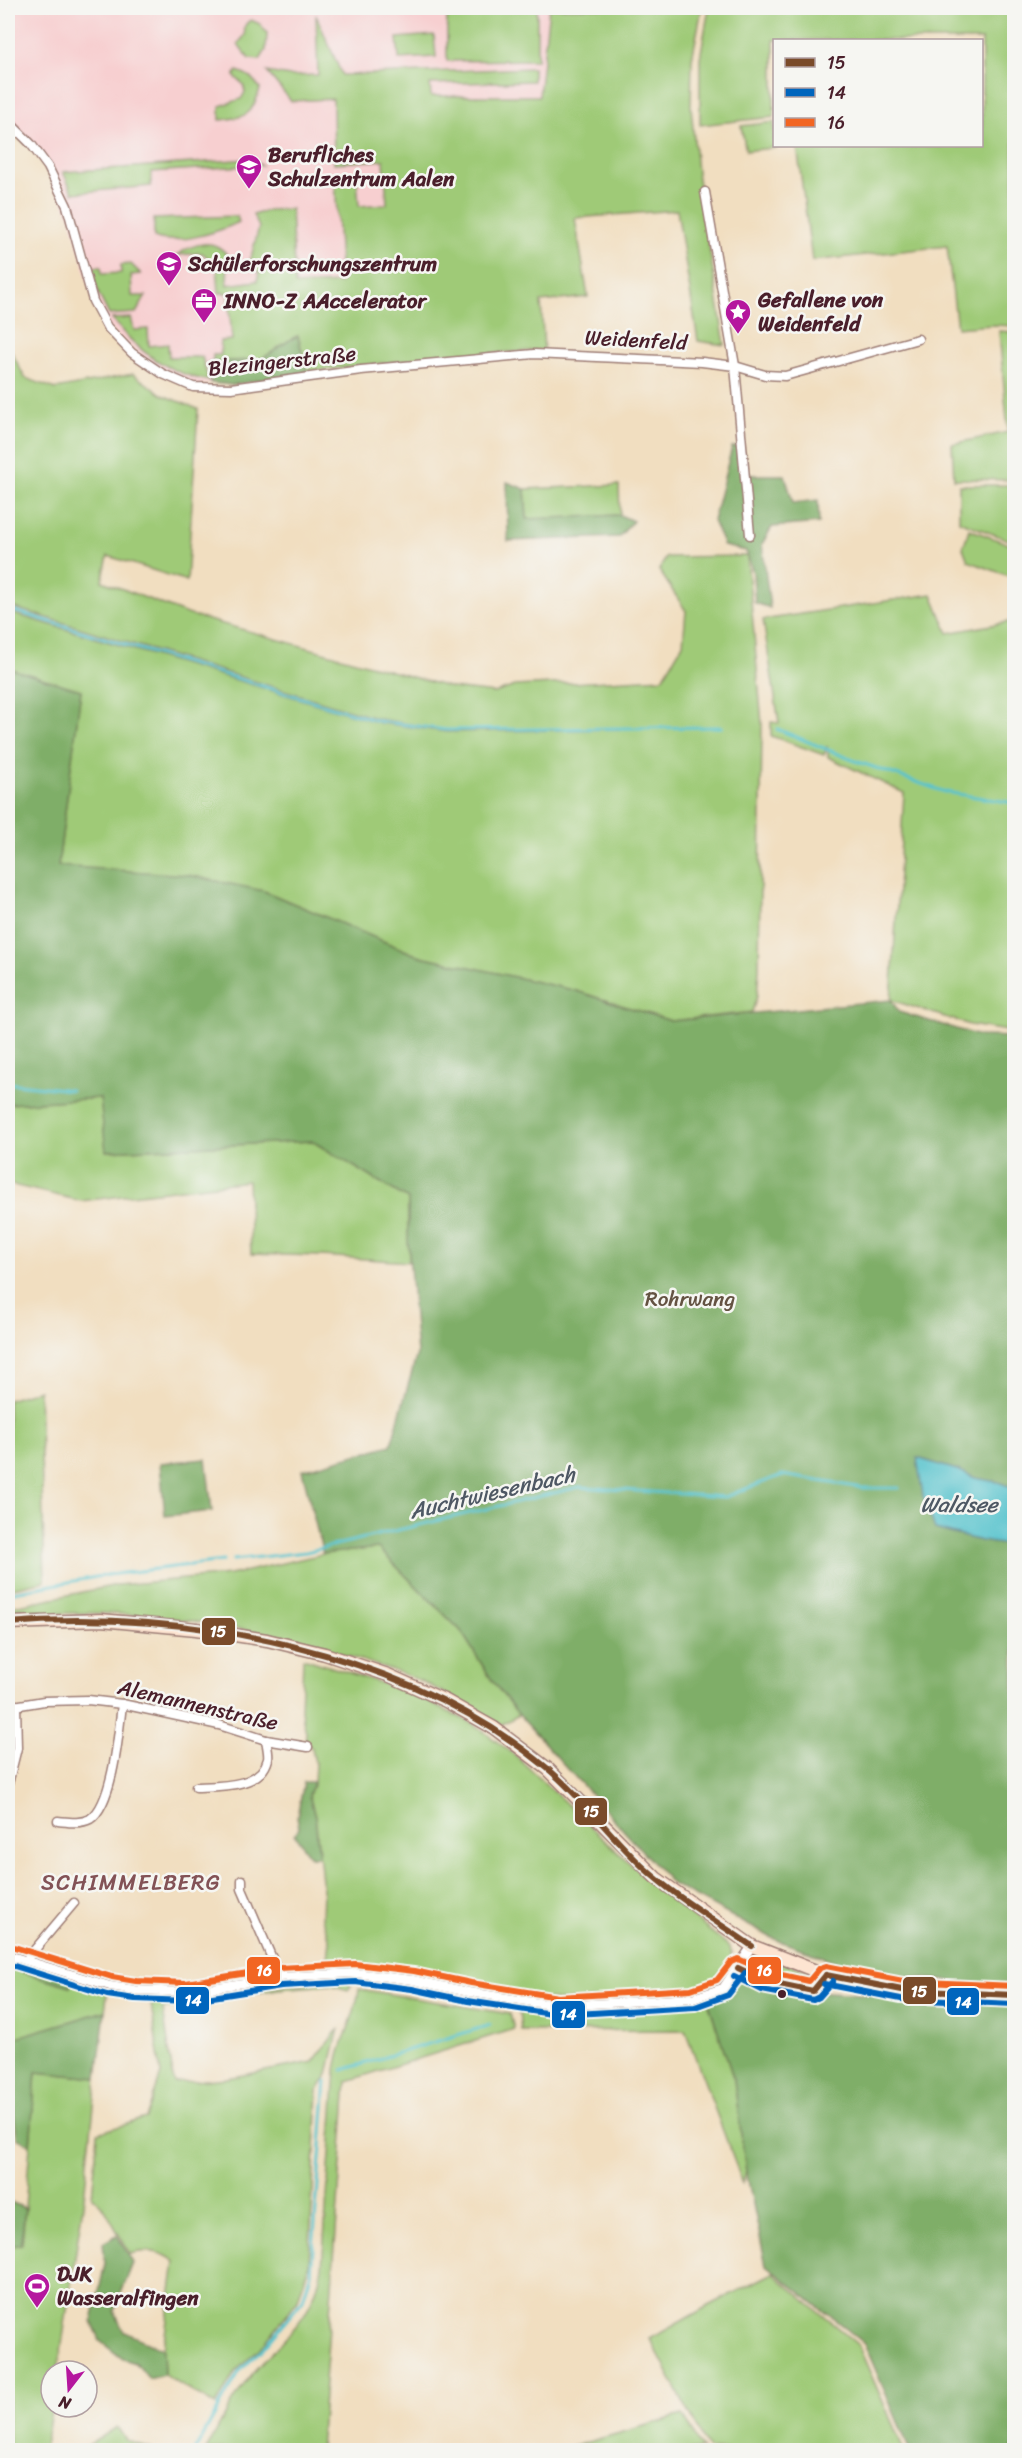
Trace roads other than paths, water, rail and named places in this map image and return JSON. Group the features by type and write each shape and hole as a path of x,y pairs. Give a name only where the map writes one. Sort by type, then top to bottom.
{"street":[{"name":"Blezingerstraße","path":"8,121 32,144 48,167 67,206 93,301 107,327 132,353 173,378 193,387 231,388 361,370 534,354"},
{"path":"705,192 735,366 750,535"},
{"name":"Weidenfeld","path":"534,354 621,357 735,366 765,375 785,376 918,339"},
{"path":"8,1623 101,1620 196,1629 267,1640 324,1654 388,1675 446,1701 494,1728 539,1762 656,1878 752,1946 826,1975 902,1990 1014,1995"},
{"name":"Alemannenstraße","path":"12,1706 44,1701 88,1700 122,1704 219,1725 266,1740 308,1747"},
{"path":"58,1821 81,1822 90,1818 102,1804 113,1772 122,1704"},
{"path":"8,1784 17,1748 12,1706"},
{"path":"196,1788 247,1781 259,1774 268,1759 266,1740"},
{"path":"242,1880 242,1889 280,1977"},
{"path":"26,1960 74,1903"},
{"path":"8,1955 110,1986 135,1990 187,1992 280,1977 355,1973 412,1980 469,1992 558,2006 693,1998 723,1988 752,1946"}],"water":[{"name":"Waldsee","path":"917,1458 975,1478 998,1482 1014,1488 1014,1546 981,1541 935,1529 923,1496"}],"waterway":[{"path":"8,609 378,721 446,730 722,727"},
{"path":"777,729 853,760 945,792 1014,803"},
{"path":"8,1083 71,1090"},
{"name":"Auchtwiesenbach","path":"233,1560 306,1552 579,1487 725,1497 782,1475 863,1488 899,1488"},
{"name":"Auchtwiesenbach","path":"8,1593 107,1575 223,1561"},
{"path":"343,2070 490,2025"},
{"path":"195,2450 239,2372 265,2346 303,2300 311,2273 326,2081"}],"place":[{"name":"Berufliches Schulzentrum Aalen","path":"249,190"},
{"name":"Schülerforschungszentrum","path":"169,287"},
{"name":"INNO-Z AAccelerator","path":"204,324"},
{"name":"Gefallene von Weidenfeld","path":"738,335"},
{"name":"DJK Wasseralfingen","path":"37,2309"}],"district":[{"name":"SCHIMMELBERG","path":"131,1882"}],"park label":[{"name":"Rohrwang","path":"690,1299"}]}
